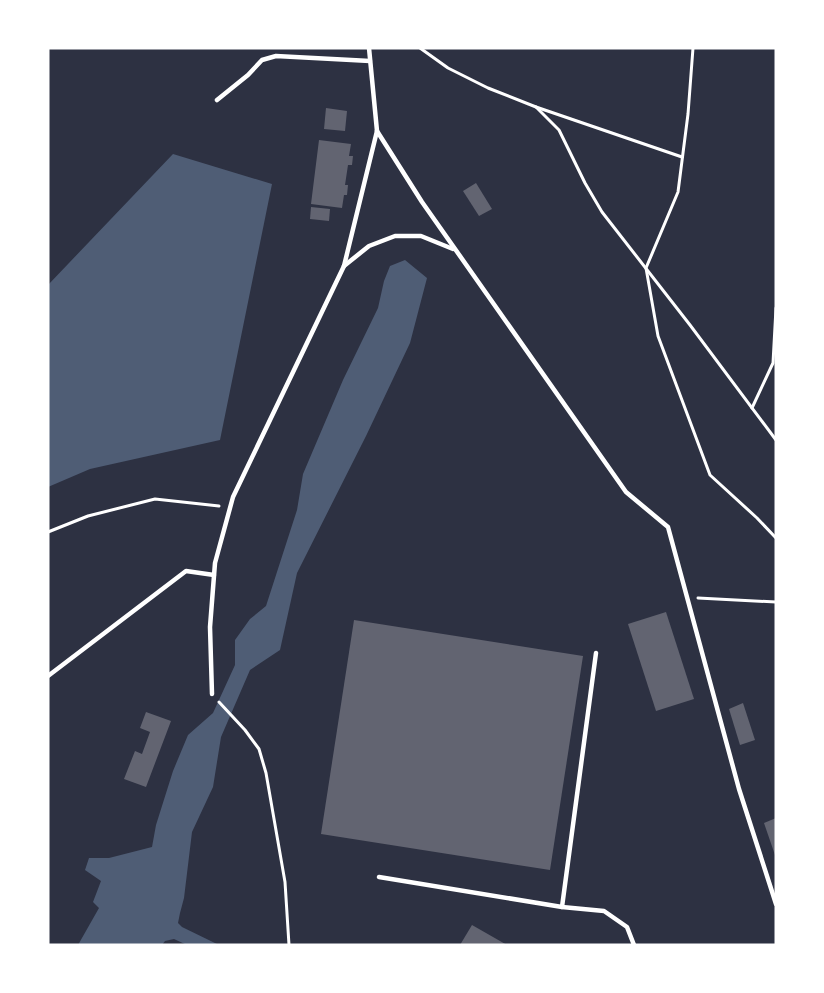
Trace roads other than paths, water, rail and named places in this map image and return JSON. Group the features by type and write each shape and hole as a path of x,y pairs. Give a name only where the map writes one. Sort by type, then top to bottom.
{"lane":[{"path":"212,694 210,627 215,563 233,497 344,266 377,131 369,48"},
{"path":"218,100 262,60 276,56 370,61"},
{"path":"377,131 454,250 626,492 668,527 739,789 776,904"},
{"path":"344,266 369,246 395,236 421,236 454,250"},
{"path":"48,676 186,571 214,575"},
{"path":"562,907 596,653"},
{"path":"379,877 562,907 604,911 627,927 634,945"}],"water":[{"path":"173,154 272,184 220,440 90,469 48,487 48,285"},
{"path":"405,260 427,278 410,343 297,573 280,650 250,670 221,737 213,787 192,832 184,898 178,923 219,945 187,945 174,939 165,941 162,945 78,945 99,908 93,902 101,881 85,870 89,858 109,858 152,847 156,825 173,771 188,735 213,713 235,665 235,640 250,619 266,606 297,510 303,474 343,380 378,308 390,266"}]}
